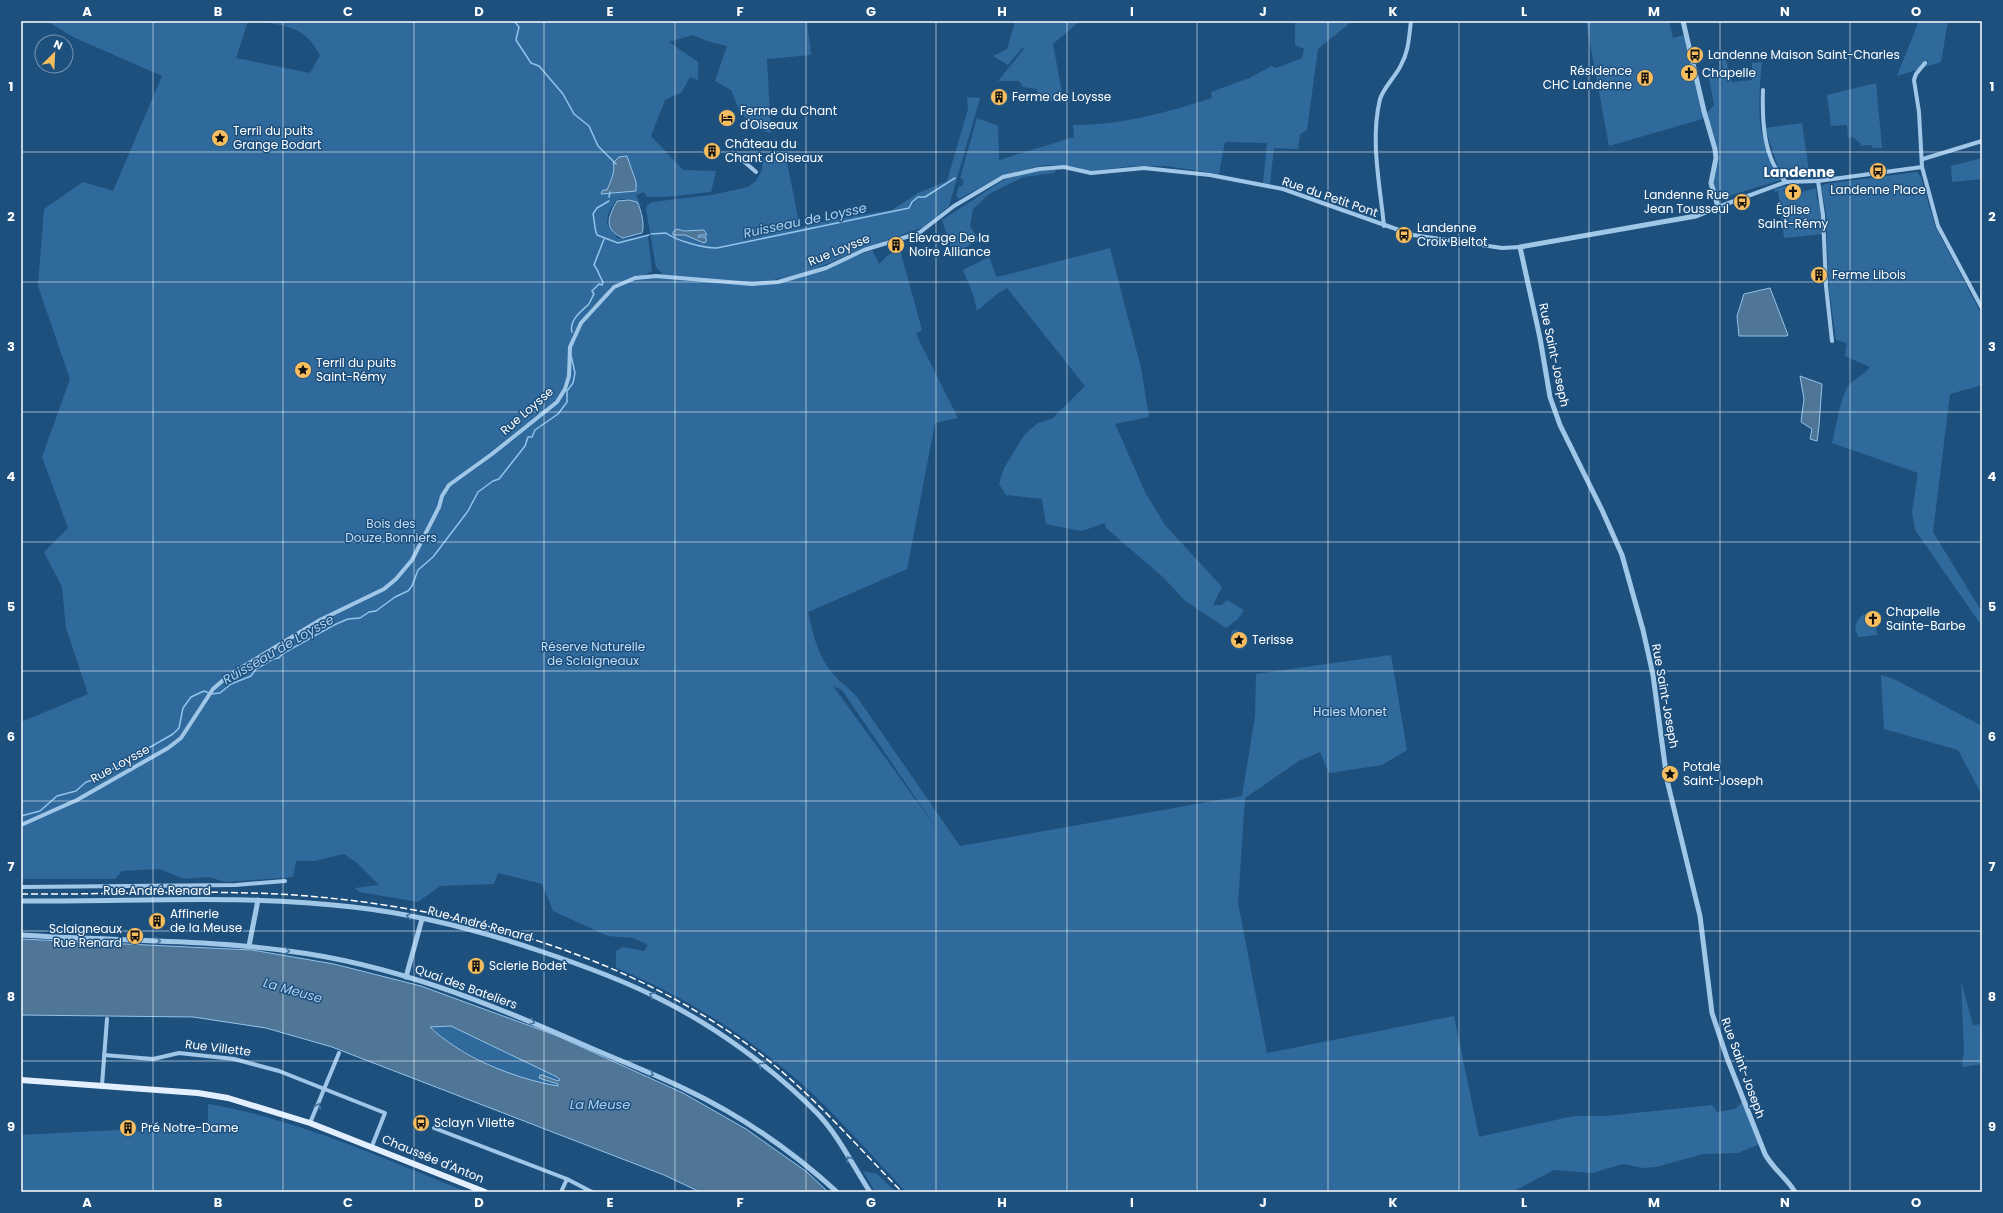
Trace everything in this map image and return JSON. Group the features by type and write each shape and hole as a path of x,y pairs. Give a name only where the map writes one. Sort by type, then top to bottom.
{"main road":[{"path":"21,1080 198,1093 228,1098 310,1124 372,1146"},
{"name":"Chaussée d'Anton","path":"372,1146 486,1192"}],"street":[{"path":"1384,226 1376,140 1377,116 1381,96 1402,65 1409,46 1411,21"},
{"path":"1683,21 1704,111 1715,149 1716,158 1711,183 1718,207 1786,182 1818,181 1922,167"},
{"path":"1926,63 1916,74 1914,80 1923,158 1922,167 1938,226 1982,308"},
{"path":"1763,90 1762,122 1767,142 1780,176 1786,182"},
{"path":"1923,158 1982,141"},
{"path":"740,158 756,172"},
{"name":"Rue du Petit Pont","path":"943,214 1002,177 1039,169 1064,167 1091,173 1144,168 1204,174 1283,189 1413,235 1502,248 1520,247 1696,216 1718,207"},
{"path":"1818,181 1824,221 1826,286 1832,341"},
{"name":"Rue Loysse","path":"21,825 77,800 168,748 181,738 209,694 228,676 294,634 337,611 378,592 396,579 415,554 439,507 442,496 449,485 492,454 557,402 566,389 570,347 575,334 581,323 614,287 635,278 656,276 752,284 778,282 826,268 864,250 919,233 943,214"},
{"name":"Rue Saint-Joseph","path":"1520,247 1540,338 1550,397 1560,425 1602,510 1622,555 1643,630 1653,675 1667,780 1700,916 1712,1013 1719,1038 1764,1154 1770,1163 1796,1192"},
{"path":"21,888 236,885 285,881"},
{"path":"249,946 258,900"},
{"name":"Rue André Renard","path":"21,901 258,900 353,906 422,918 494,936 554,956 610,976 661,999 690,1016 764,1066 818,1114 833,1134 870,1192"},
{"path":"406,977 422,918"},
{"name":"Quai des Bateliers","path":"21,935 193,941 290,951 347,961 456,992 506,1011 686,1090 763,1133 804,1163 837,1192"},
{"path":"102,1086 107,1019"},
{"name":"Rue Villette","path":"104,1055 153,1059 179,1053 234,1059 260,1065 385,1113 372,1146"},
{"path":"310,1124 339,1053"},
{"path":"434,1128 567,1179 592,1192"},
{"path":"561,1192 567,1179"}],"green space":[{"name":"Bois des Douze Bonniers","path":"47,21 248,21 236,58 310,73 320,55 308,38 295,29 260,21 807,21 811,55 767,59 771,133 753,128 739,109 731,90 715,81 727,46 707,41 693,35 669,42 698,62 698,80 690,77 682,92 665,100 651,136 683,170 716,171 711,192 664,197 647,197 644,192 636,195 641,207 636,202 630,200 616,200 608,214 607,224 617,238 626,239 647,234 639,239 648,236 652,271 635,278 656,276 752,284 778,282 811,273 872,250 879,264 888,255 900,250 922,330 916,334 958,418 935,423 907,569 808,612 817,645 828,668 857,697 960,846 1242,796 1255,716 1256,674 1391,655 1407,750 1382,765 1329,773 1320,752 1299,761 1245,798 1238,903 1267,1053 1454,1016 1479,1137 1574,1116 1606,1116 1712,1105 1717,1112 1735,1109 1743,1101 1760,1144 1738,1153 1703,1154 1656,1167 1643,1168 1623,1164 1592,1173 1554,1170 1512,1192 906,1192 814,1095 770,1057 721,1022 669,992 616,968 616,951 623,947 644,951 648,945 633,938 608,936 553,911 542,884 498,873 494,884 440,886 418,902 359,892 355,888 379,885 357,863 344,854 314,861 296,861 293,877 226,882 208,877 184,879 159,869 122,871 115,879 21,879 21,722 88,694 66,628 62,587 44,552 68,528 42,457 70,379 38,286 44,209 83,182 113,191 162,76 74,37 74,34 68,34","holes":["635,278 610,290 609,288 615,284","833,686 842,690 937,829"]},
{"path":"1015,21 1080,21 1053,44 1064,103 1040,99 1036,89 1023,87 1019,81 998,81 1024,49 1022,48 1008,65 993,56 1007,49"},
{"path":"1295,21 1366,21 1350,23 1318,49 1307,130 1300,134 1298,149 1274,148 1270,184 1263,183 1267,143 1225,142 1219,174 1166,166 1132,166 1091,171 1063,165 1044,165 1003,175 959,199 956,196 959,186 962,186 964,180 960,178 977,118 998,126 999,160 1074,137 1073,125 1108,123 1143,117 1212,98 1211,92 1249,78 1272,66 1276,68 1302,58 1304,49 1295,45"},
{"path":"1586,21 1669,21 1673,38 1687,34 1706,118 1609,146"},
{"path":"1919,21 1948,21 1941,62 1897,76"},
{"path":"1720,50 1723,50 1732,82 1752,80 1752,63 1762,62 1759,98 1760,126 1766,146 1781,180 1725,197 1717,194 1715,189 1714,180 1719,152 1707,113 1714,105 1708,72 1723,69"},
{"path":"1876,83 1882,148 1872,148 1872,145 1861,146 1860,143 1853,137 1848,138 1847,125 1831,126 1827,95"},
{"path":"967,97 980,98 949,206 924,227 864,248 808,272 768,281 745,282 664,276 656,267 646,209 647,205 652,202 711,195 748,187 756,181 762,170 763,157 786,157 800,228 830,220 892,210 918,193 947,181 968,109"},
{"path":"1802,123 1809,171 1817,172 1818,177 1815,179 1786,177 1780,173 1765,128"},
{"path":"1982,158 1982,179 1952,182 1951,166"},
{"path":"1056,170 1054,173 1023,177 989,194 973,209 970,226 979,240 953,254 942,220 1005,179 1034,171"},
{"path":"1917,172 1921,177 1935,226 1982,315 1982,385 1950,394 1933,532 1982,612 1982,626 1915,530 1912,511 1918,473 1832,443 1840,407 1847,388 1870,367 1845,356 1847,343 1836,340 1829,290 1826,213 1821,186 1825,184"},
{"path":"1786,186 1786,189 1783,190 1786,194 1786,199 1795,197 1795,194 1816,188 1817,200 1820,202 1822,234 1784,238 1778,191 1775,192 1774,189"},
{"path":"1110,248 1141,368 1149,417 1115,424 1145,492 1165,525 1222,587 1213,605 1222,605 1227,600 1244,610 1238,619 1226,628 1184,600 1164,578 1106,528 1105,523 1082,531 1046,524 1042,499 1006,495 999,484 1004,468 1025,434 1038,423 1053,418 1085,386 1007,288 997,294 977,311 973,294 963,270 989,257 996,276 998,277"},
{"path":"1874,611 1877,635 1859,637 1856,632 1856,623 1864,614"},
{"name":"Terisse","path":"1238,630 1248,643 1244,648 1237,650 1232,644 1231,636 1232,631"},
{"path":"1881,675 1894,679 1982,726 1982,795 1958,750 1884,729"},
{"path":"1961,981 1973,1025 1982,1024 1982,1064 1962,1067 1964,1050"},
{"path":"451,1026 557,1077 560,1080 558,1081 542,1075 539,1078 558,1084 558,1087 508,1074 449,1043 430,1027"},
{"path":"208,1104 241,1110 274,1119 340,1141 468,1192 21,1192 21,1135 136,1129 137,1132 141,1131 141,1129 208,1126"},
{"path":"863,1171 877,1174 896,1192 875,1192"}],"water":[{"path":"627,156 636,182 636,191 601,194 603,190 607,190 611,180 614,170 613,163 619,157"},
{"path":"629,200 637,202 642,217 643,230 642,233 623,238 612,231 609,222 617,201"},
{"path":"677,229 684,231 704,230 707,235 699,235 698,237 706,237 706,242 704,243 685,235 673,235 673,232"},
{"path":"1770,288 1788,335 1739,336 1737,316 1744,294"},
{"path":"1800,376 1822,384 1817,441 1810,439 1812,429 1801,422 1804,399"},
{"name":"La Meuse","path":"21,939 252,950 334,964 421,986 555,1035 683,1093 746,1129 807,1172 828,1192 700,1192 664,1175 332,1047 266,1028 193,1017 21,1015","holes":["451,1026 557,1077 560,1080 558,1081 542,1075 540,1075 539,1078 558,1084 558,1086 541,1083 507,1072 457,1048 430,1027"]}],"waterway":[{"path":"514,21 519,27 516,40 531,63 539,66 563,94 574,114 589,126 598,146 616,164"},
{"name":"Ruisseau de Loysse","path":"651,234 666,233 690,244 717,248 909,208 912,202 918,197 925,197 955,178"},
{"path":"609,197 610,192"},
{"name":"Ruisseau de Loysse","path":"609,201 597,208 593,214 597,235 618,243 649,235"},
{"name":"Ruisseau de Loysse","path":"572,332 572,324 589,304 594,294 592,291 599,284 602,285 603,282 594,265 604,239"},
{"name":"Ruisseau de Loysse","path":"21,816 40,811 57,796 76,791 86,782 93,780 173,734 179,728 183,708 191,697 204,691 211,694 220,693 231,684 251,676 256,669 273,659 279,658 282,654 334,625 348,619 360,618 369,612 376,611 395,597 408,591 412,586 418,570 433,557 468,511 478,492 493,481 499,479 525,446 528,437 532,437 535,430 558,414 567,402 567,391 573,383 575,373 571,355"}],"railway":[{"path":"21,894 226,892 294,895 354,901 414,910 474,923 533,940 591,960 647,985 700,1014 751,1047 772,1063 811,1098 902,1192"}],"place":[{"name":"Landenne Maison Saint-Charles","path":"1695,55"},
{"name":"Chapelle","path":"1689,73"},
{"name":"Résidence CHC Landenne","path":"1645,78"},
{"name":"Ferme de Loysse","path":"999,97"},
{"name":"Ferme du Chant d'Oiseaux","path":"727,118"},
{"name":"Terril du puits Grange Bodart","path":"220,138"},
{"name":"Château du Chant d'Oiseaux","path":"712,151"},
{"name":"Landenne Place","path":"1878,171"},
{"name":"Église Saint-Rémy","path":"1793,192"},
{"name":"Landenne Rue Jean Tousseul","path":"1742,202"},
{"name":"Landenne Croix Bieltot","path":"1404,235"},
{"name":"Elevage De la Noire Alliance","path":"896,245"},
{"name":"Ferme Libois","path":"1819,275"},
{"name":"Terril du puits Saint-Rémy","path":"303,370"},
{"name":"Chapelle Sainte-Barbe","path":"1873,619"},
{"name":"Terisse","path":"1239,640"},
{"name":"Potale Saint-Joseph","path":"1670,774"},
{"name":"Affinerie de la Meuse","path":"157,921"},
{"name":"Sclaigneaux Rue Renard","path":"135,936"},
{"name":"Scierie Bodet","path":"476,966"},
{"name":"Sclayn Vilette","path":"421,1123"},
{"name":"Pré Notre-Dame","path":"128,1128"}],"district":[{"name":"Landenne","path":"1799,172"}],"park label":[{"name":"Réserve Naturelle de Sclaigneaux","path":"593,654"},
{"name":"Haies Monet","path":"1350,712"}]}
